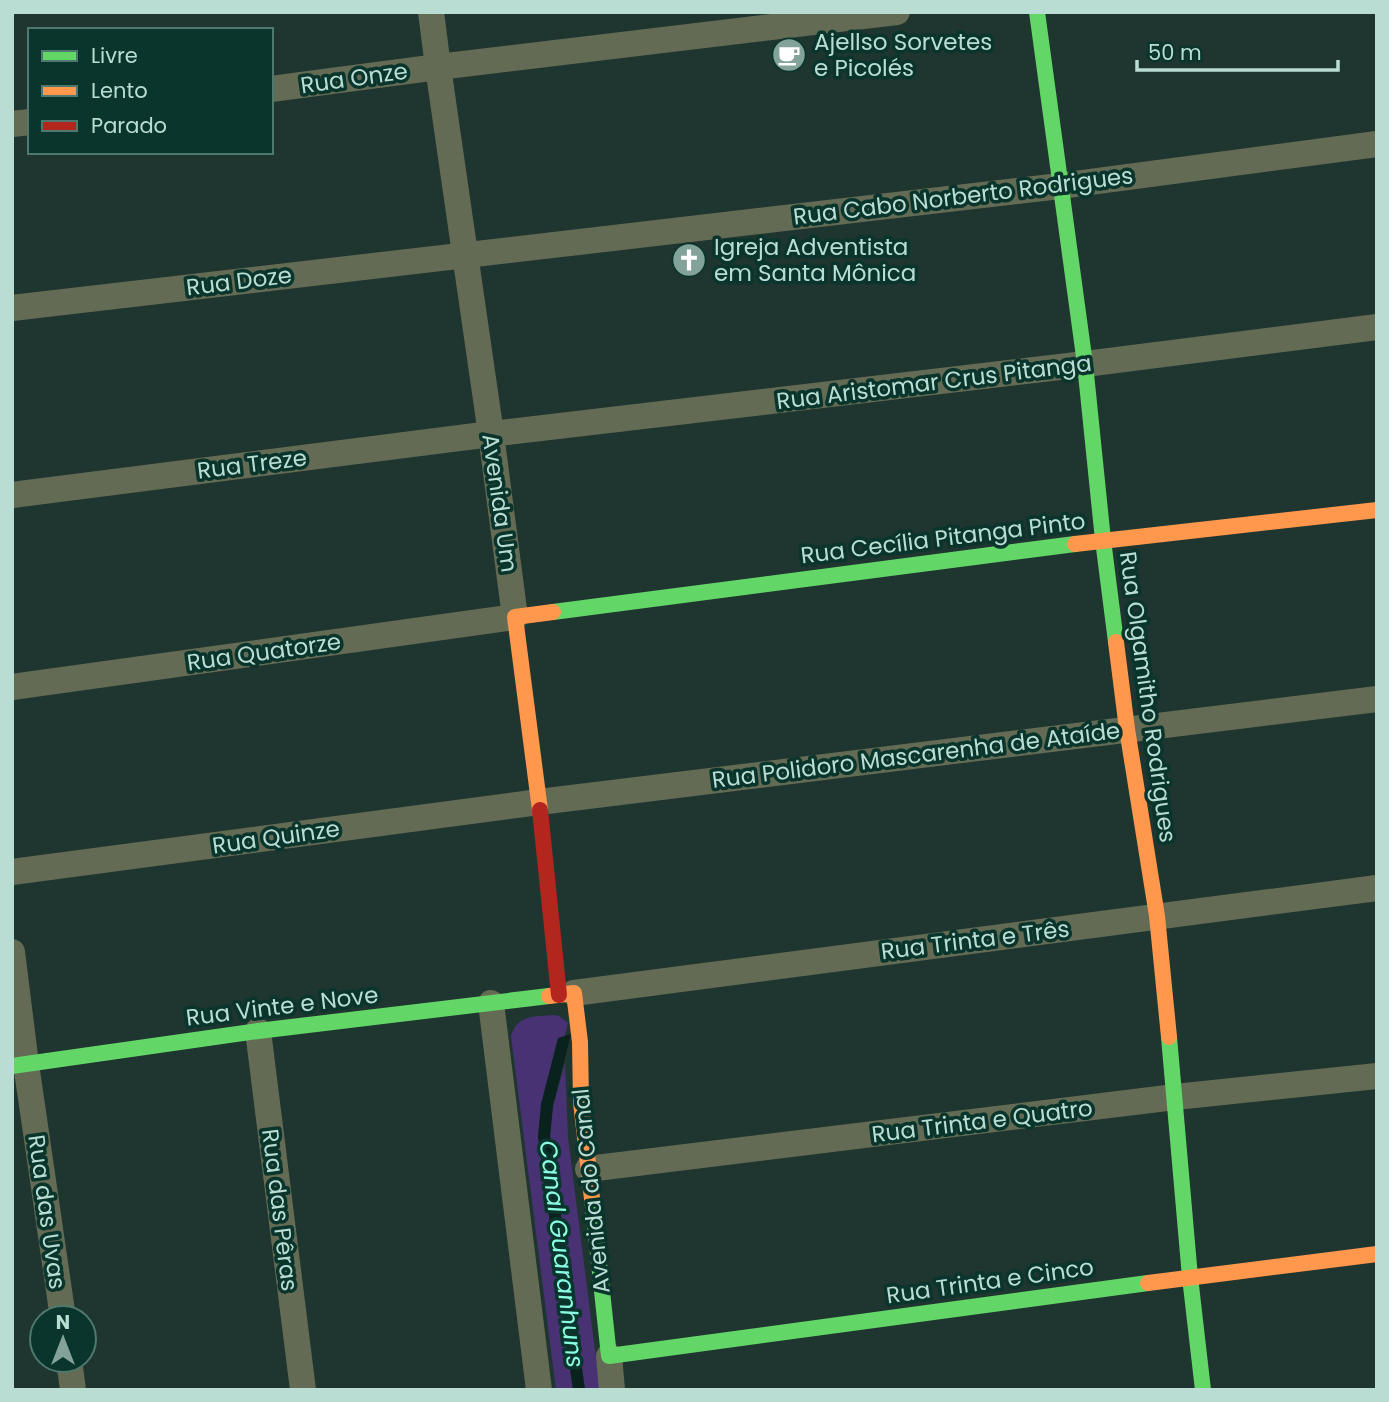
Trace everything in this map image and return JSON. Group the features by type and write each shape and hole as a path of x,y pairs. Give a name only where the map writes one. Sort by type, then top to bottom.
{"street":[{"name":"Avenida Um","path":"431,12 566,994"},
{"name":"Rua Onze","path":"273,89 897,12"},
{"name":"Rua Olgamitho Rodrigues","path":"1037,12 1085,364 1103,540 1127,729 1157,916 1203,1390"},
{"name":"Rua Cabo Norberto Rodrigues","path":"465,254 1060,186 1377,144"},
{"name":"Rua Doze","path":"12,308 465,254"},
{"name":"Rua Aristomar Crus Pitanga","path":"491,434 1377,327"},
{"name":"Rua Treze","path":"12,495 491,434"},
{"name":"Rua Cecília Pitanga Pinto","path":"515,617 1103,540 1377,510"},
{"name":"Rua Quatorze","path":"12,687 515,617"},
{"name":"Rua Polidoro Mascarenha de Ataíde","path":"539,802 1377,699"},
{"name":"Rua Quinze","path":"12,872 539,802"},
{"name":"Rua Trinta e Três","path":"566,994 1377,888"},
{"name":"Rua das Uvas","path":"12,952 19,1065 61,1304"},
{"name":"Rua Vinte e Nove","path":"19,1065 258,1031 566,994"},
{"name":"Avenida do Canal","path":"566,994 580,1042 580,1102 612,1390"},
{"path":"491,1003 539,1390"},
{"name":"Rua das Pêras","path":"258,1031 303,1390"},
{"name":"Rua Trinta e Quatro","path":"588,1169 1175,1097 1377,1076"},
{"name":"Rua Trinta e Cinco","path":"609,1356 1377,1254"}],"shaded area":[{"path":"554,1015 568,1023 538,1136 573,1390 556,1390 511,1036 522,1020"},
{"path":"565,1063 568,1137 600,1390 585,1390 550,1136 553,1106"}],"water":[{"name":"Canal Guaranhuns","path":"571,1034 553,1106 550,1136 585,1390 573,1390 538,1136 541,1104 558,1038"}],"traffic: fast":[{"path":"1037,12 1085,364 1116,642"},
{"path":"553,612 1075,544"},
{"path":"12,1066 258,1031 549,996"},
{"path":"1169,1037 1190,1277 1203,1390"},
{"path":"592,1199 609,1356 1148,1283"}],"traffic: slow":[{"path":"1075,544 1377,510"},
{"path":"540,810 515,617 553,612"},
{"path":"1116,642 1157,916 1169,1037"},
{"path":"549,996 574,993 580,1042 581,1102 592,1199"},
{"path":"1148,1283 1377,1254"}],"traffic: jam":[{"path":"540,810 559,995"}],"place":[{"name":"Ajellso Sorvetes e Picolés","path":"789,55"},
{"name":"Igreja Adventista em Santa Mônica","path":"689,260"}]}
